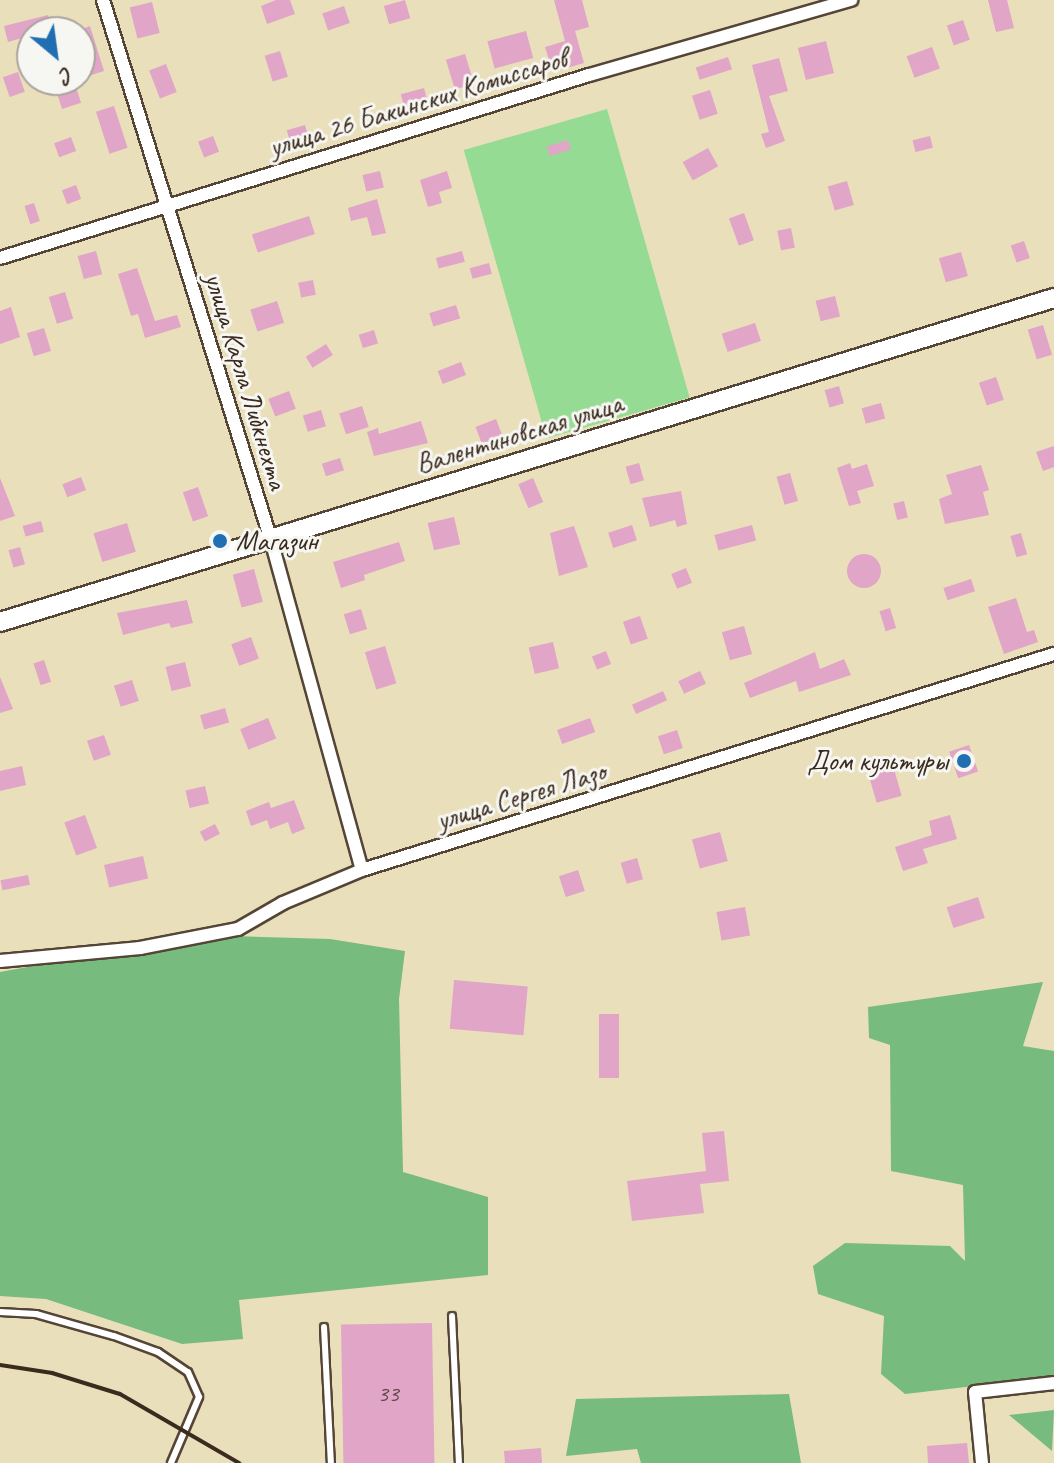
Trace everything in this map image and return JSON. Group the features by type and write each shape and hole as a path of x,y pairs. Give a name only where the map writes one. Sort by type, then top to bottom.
{"main road":[{"name":"Валентиновская улица","path":"0,622 1054,298"}],"street":[{"name":"улица Карла Либкнехта","path":"103,0 271,540 362,870"},
{"name":"улица 26 Бакинских Комиссаров","path":"0,258 589,75 851,0"},
{"name":"улица Сергея Лазо","path":"0,961 140,948 238,929 283,903 362,870 1054,654"},
{"path":"982,1463 975,1392 1054,1383"}],"lane":[{"path":"0,1312 36,1314 114,1336 158,1352 188,1372 199,1397 171,1463"},
{"path":"452,1316 459,1463"},
{"path":"324,1327 331,1463"}],"green space":[{"path":"607,109 690,397 546,438 464,150"},
{"path":"202,935 330,939 405,951 399,999 403,1172 488,1197 488,1275 239,1300 243,1339 182,1344 46,1299 0,1296 0,972"},
{"path":"1043,982 1023,1046 1054,1051 1054,1377 905,1394 881,1374 884,1316 818,1294 813,1266 845,1243 950,1246 965,1261 963,1185 891,1171 890,1045 869,1038 868,1007"},
{"path":"789,1394 801,1463 641,1463 637,1449 566,1456 576,1399"},
{"path":"1054,1410 1052,1451 1009,1415"}],"building":[{"path":"276,0 290,0 295,14 267,24 261,6"},
{"path":"405,0 410,18 389,24 384,6"},
{"path":"554,0 582,0 589,27 575,31 584,63 553,72 545,47 565,41"},
{"path":"988,0 1007,0 1014,28 996,32"},
{"path":"152,2 160,33 137,39 130,8"},
{"path":"344,6 350,23 328,31 322,13"},
{"path":"963,20 970,40 954,45 947,26"},
{"path":"16,23 16,40 8,42 4,26"},
{"path":"526,31 533,58 495,68 487,41"},
{"path":"826,41 834,73 806,80 798,48"},
{"path":"96,45 104,71 96,74"},
{"path":"932,47 940,69 914,78 907,56"},
{"path":"280,51 288,77 273,81 265,56"},
{"path":"465,54 474,84 455,89 446,60"},
{"path":"728,57 732,69 700,80 696,68"},
{"path":"779,58 788,91 769,96 785,141 766,148 761,134 769,132 752,65"},
{"path":"166,64 177,92 160,98 149,70"},
{"path":"16,73 16,95 10,97 3,77"},
{"path":"424,88 429,107 406,114 401,94"},
{"path":"710,90 718,114 700,120 692,96"},
{"path":"58,96 79,96 81,103 62,109"},
{"path":"114,106 128,148 110,154 96,112"},
{"path":"305,125 309,139 291,145 287,130"},
{"path":"213,136 219,152 204,158 198,142"},
{"path":"930,136 933,148 915,152 913,140"},
{"path":"71,137 76,151 59,157 54,143"},
{"path":"568,140 571,150 550,156 547,146"},
{"path":"708,148 718,166 693,180 683,162"},
{"path":"380,171 384,188 366,192 362,175"},
{"path":"447,171 452,188 439,192 442,203 428,207 420,180"},
{"path":"847,181 854,205 835,211 828,187"},
{"path":"76,185 81,199 67,204 62,190"},
{"path":"377,199 386,233 372,236 367,217 351,221 348,208"},
{"path":"34,203 40,221 30,224 24,206"},
{"path":"744,213 754,240 739,246 729,218"},
{"path":"309,216 315,234 258,253 252,235"},
{"path":"791,228 795,248 781,250 777,231"},
{"path":"1024,241 1030,258 1017,263 1011,246"},
{"path":"96,251 102,274 84,279 78,256"},
{"path":"462,251 465,262 439,269 436,258"},
{"path":"961,252 968,276 946,282 939,258"},
{"path":"489,263 492,274 473,279 470,268"},
{"path":"137,268 155,321 177,315 181,327 145,338 138,314 131,316 118,274"},
{"path":"313,280 316,295 301,298 298,283"},
{"path":"65,292 73,319 57,324 49,297"},
{"path":"835,296 840,316 821,321 816,301"},
{"path":"277,301 284,323 257,332 250,310"},
{"path":"456,305 460,318 433,327 429,313"},
{"path":"11,307 20,337 0,344 0,311"},
{"path":"755,323 761,341 728,352 722,334"},
{"path":"1043,325 1052,355 1037,359 1028,330"},
{"path":"44,328 51,351 34,356 27,333"},
{"path":"374,330 378,343 363,348 359,335"},
{"path":"326,344 333,355 313,368 306,357"},
{"path":"461,362 466,375 443,384 438,371"},
{"path":"996,377 1004,400 987,406 979,383"},
{"path":"839,386 844,403 830,407 825,390"},
{"path":"289,391 296,409 275,417 268,399"},
{"path":"881,403 885,418 866,424 862,408"},
{"path":"362,406 369,427 346,434 339,413"},
{"path":"321,410 326,426 308,432 303,416"},
{"path":"496,419 503,437 482,445 475,427"},
{"path":"421,421 428,443 374,456 367,432 378,428 379,434"},
{"path":"1054,446 1054,467 1043,471 1036,452"},
{"path":"340,458 344,470 326,476 322,464"},
{"path":"639,463 644,480 631,484 626,467"},
{"path":"850,463 852,469 867,464 874,486 857,491 861,503 849,506 837,468"},
{"path":"981,465 989,490 983,492 989,515 945,524 939,499 952,494 946,475"},
{"path":"790,473 798,501 785,505 777,477"},
{"path":"81,477 86,490 67,497 62,484"},
{"path":"0,478 15,516 0,521"},
{"path":"533,478 543,502 528,508 518,484"},
{"path":"198,487 208,516 193,522 183,492"},
{"path":"681,491 687,524 677,527 675,520 650,527 642,498"},
{"path":"904,501 908,518 897,520 893,503"},
{"path":"454,517 460,544 434,550 428,523"},
{"path":"41,521 44,532 25,537 23,526"},
{"path":"127,523 136,552 102,562 94,533"},
{"path":"632,525 637,540 613,548 608,533"},
{"path":"752,525 756,540 718,551 714,535"},
{"path":"574,526 588,567 559,576 550,533"},
{"path":"1021,533 1027,554 1016,557 1010,536"},
{"path":"399,542 405,561 364,575 365,580 341,588 333,562"},
{"path":"20,547 25,564 13,568 8,550"},
{"path":"864,554 876,559 881,571 876,583 864,588 852,583 847,571 852,559"},
{"path":"686,568 692,583 677,589 671,574"},
{"path":"254,569 263,602 242,608 233,575"},
{"path":"971,579 975,591 947,600 943,588"},
{"path":"1016,598 1027,632 1034,630 1038,642 1004,654 988,607"},
{"path":"187,600 193,623 171,628 169,623 123,635 117,613"},
{"path":"890,608 896,628 886,631 879,611"},
{"path":"361,609 367,629 350,634 344,614"},
{"path":"640,616 648,639 631,645 623,622"},
{"path":"744,626 752,654 730,660 722,632"},
{"path":"251,637 259,659 239,666 231,644"},
{"path":"553,642 559,668 535,674 529,648"},
{"path":"385,646 396,683 376,689 365,652"},
{"path":"606,651 611,664 597,669 592,656"},
{"path":"815,652 820,669 844,659 851,675 799,692 796,681 750,698 744,683"},
{"path":"44,660 51,682 41,685 34,663"},
{"path":"185,662 191,686 172,691 166,667"},
{"path":"700,671 706,684 684,694 678,681"},
{"path":"0,677 13,709 0,713"},
{"path":"132,680 139,701 121,707 114,686"},
{"path":"663,691 667,700 636,714 632,705"},
{"path":"225,708 229,722 204,730 200,715"},
{"path":"268,718 276,738 248,750 240,729"},
{"path":"590,718 595,732 562,744 557,730"},
{"path":"677,730 683,748 664,754 658,736"},
{"path":"104,735 111,755 94,761 87,741"},
{"name":"Дом культуры","path":"969,745 978,771 958,778 949,752"},
{"path":"892,762 902,796 877,803 867,769"},
{"path":"22,766 26,785 0,791 0,771"},
{"path":"205,786 209,804 190,808 186,790"},
{"path":"294,800 305,829 292,834 288,822 270,829 267,820 251,826 246,811 269,802 271,808"},
{"path":"85,815 97,848 76,855 64,823"},
{"path":"950,815 957,839 923,849 928,863 903,871 895,847 932,835 929,821"},
{"path":"215,824 220,834 205,842 200,832"},
{"path":"720,832 728,861 700,868 692,840"},
{"path":"143,856 148,878 109,887 104,865"},
{"path":"637,858 643,879 627,884 621,863"},
{"path":"578,870 585,891 566,897 559,876"},
{"path":"28,875 30,885 2,890 1,880"},
{"path":"978,897 985,918 953,928 947,907"},
{"path":"745,907 750,936 721,941 716,912"},
{"path":"454,980 528,986 523,1035 450,1029"},
{"path":"599,1014 619,1014 619,1078 599,1078"},
{"path":"724,1131 729,1181 700,1184 704,1213 632,1221 627,1181 706,1171 702,1133"},
{"path":"432,1323 434,1463 343,1463 341,1325"},
{"path":"967,1443 969,1463 928,1463 927,1446"},
{"path":"541,1448 542,1463 505,1463 504,1451"}],"railway":[{"path":"0,1365 52,1373 120,1394 239,1463"}],"place":[{"name":"Магазин","path":"220,541"},
{"name":"Дом культуры","path":"964,761"}]}
